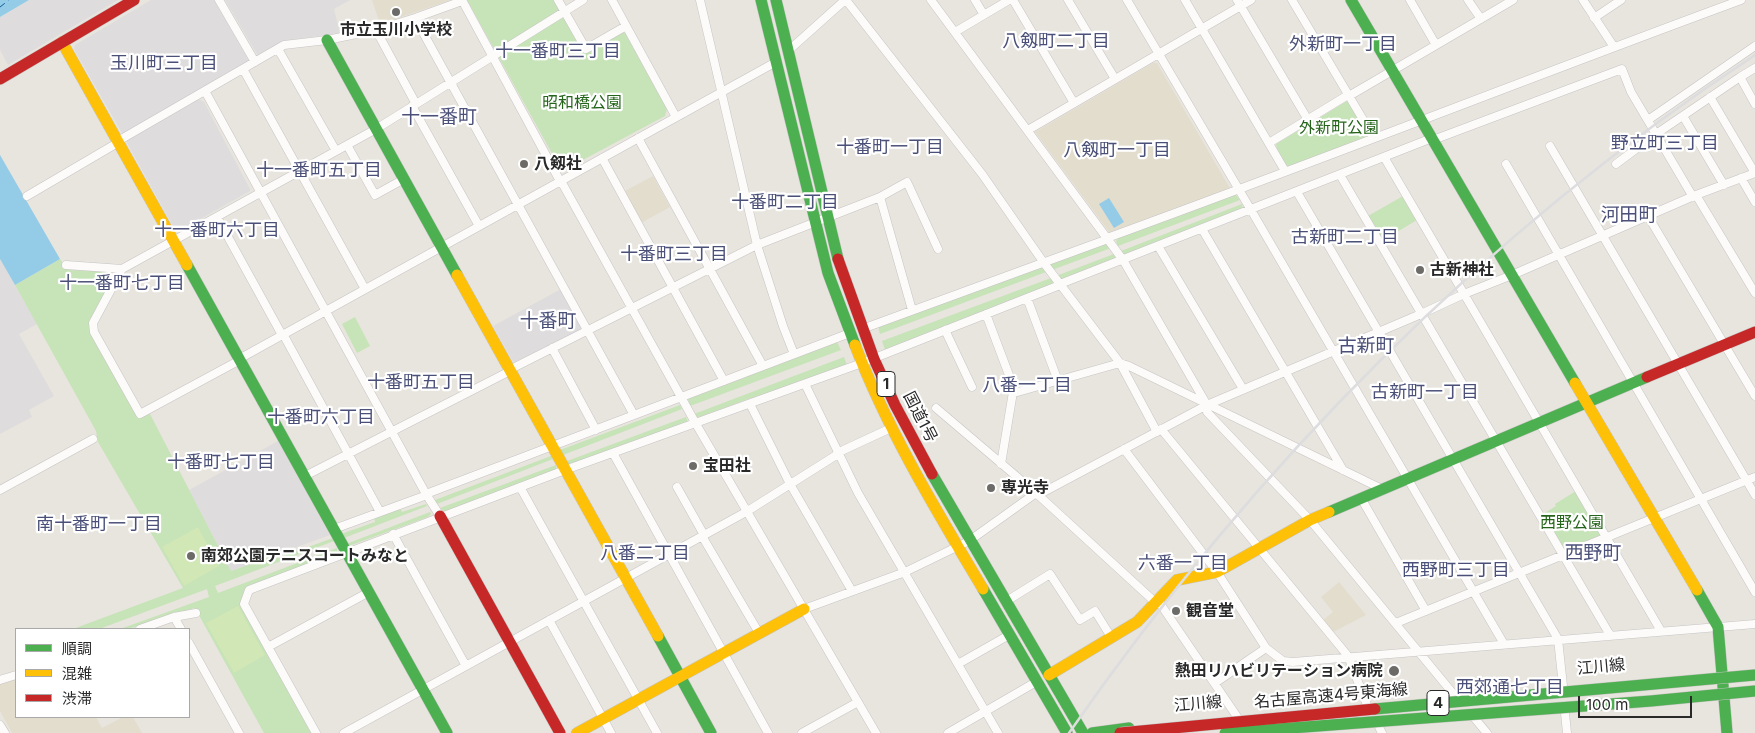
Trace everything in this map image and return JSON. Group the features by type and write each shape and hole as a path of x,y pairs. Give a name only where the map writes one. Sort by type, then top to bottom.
{"main road":[{"path":"0,79 134,0"},
{"name":"国道1号","path":"760,0 828,273 862,363 891,428 956,546 1067,733"},
{"name":"国道1号","path":"776,0 840,268 874,359 916,445 969,541 1083,733"},
{"path":"1351,0 1718,627 1727,733"},
{"path":"328,40 711,733"},
{"path":"62,42 119,141 447,733"},
{"path":"1049,675 1137,622 1176,580 1217,572 1310,520 1755,332"},
{"path":"440,516 560,733"},
{"path":"578,733 804,609"},
{"name":"江川線","path":"1092,733 1162,723 1563,686 1755,671"},
{"name":"名古屋高速4号東海線","path":"1120,733 1755,675"},
{"path":"1480,695 1497,700 1525,700 1639,690 1663,692 1755,684"},
{"name":"名古屋高速4号東海線","path":"1224,733 1651,701 1755,691"},
{"path":"1266,733 1318,722 1491,706 1640,696 1651,701"},
{"path":"1298,733 1380,730 1475,719 1755,696"}],"street":[{"path":"219,0 255,62"},
{"path":"27,196 284,45 328,40 376,30 415,18 462,0 681,398 876,733"},
{"path":"558,0 586,49 626,26"},
{"path":"66,265 122,269 376,129 583,0"},
{"path":"612,0 676,117"},
{"path":"700,0 757,245 794,354"},
{"path":"788,51 845,0 982,174 1044,263 1120,364 1159,431 1348,656 1367,705"},
{"path":"931,0 1108,239 1207,405 1207,412 1310,520 1487,733"},
{"path":"975,0 984,15"},
{"path":"954,32 1010,0"},
{"path":"1013,0 1074,103"},
{"path":"1068,0 1115,80"},
{"path":"1127,0 1504,644"},
{"path":"1185,0 1286,171"},
{"path":"1028,130 1202,29 1239,3 1251,0"},
{"path":"1292,0 1374,138"},
{"path":"1410,0 1436,45"},
{"path":"1468,0 1481,19"},
{"path":"1269,143 1513,0"},
{"path":"1582,0 1614,47"},
{"path":"1594,18 1621,0"},
{"path":"862,329 1044,263 1741,0"},
{"path":"1239,3 1308,120"},
{"path":"415,18 634,416"},
{"path":"376,30 479,226"},
{"path":"1648,120 1755,46"},
{"path":"278,49 336,151"},
{"path":"122,269 94,323 94,332 140,414 776,62"},
{"path":"1616,164 1656,134 1755,68"},
{"path":"243,69 365,289"},
{"path":"316,733 244,604 249,590 440,516 874,359 1384,157 1622,69 1631,92 1755,293"},
{"path":"1740,77 1755,104"},
{"path":"205,91 440,516"},
{"path":"804,609 905,572 969,541 1037,494 1207,405 1695,196 1755,173 1710,98"},
{"path":"1683,116 1724,185"},
{"path":"638,138 763,366"},
{"path":"347,145 375,195 404,179"},
{"path":"1550,146 1755,495"},
{"path":"1384,157 1661,631"},
{"path":"602,158 724,381"},
{"path":"1506,164 1755,592"},
{"path":"1340,175 1610,635"},
{"path":"1741,178 1755,202"},
{"path":"305,476 709,268 757,245 880,197 907,182 938,249"},
{"path":"1297,192 1558,639 1563,686"},
{"path":"880,197 912,310"},
{"path":"1648,216 1755,396"},
{"path":"217,217 380,512"},
{"path":"1202,229 1343,470"},
{"path":"1158,246 1243,390"},
{"path":"1027,298 1058,381"},
{"path":"986,314 1009,375 1012,392 1001,464"},
{"path":"945,330 972,387"},
{"path":"334,529 850,333"},
{"path":"552,348 596,430"},
{"path":"1012,392 1120,364 1129,366 1382,489"},
{"path":"805,384 858,493 998,733"},
{"path":"750,404 790,484 852,591"},
{"path":"936,408 1037,494 1156,600 1249,733"},
{"path":"344,733 746,512 838,454 891,428"},
{"path":"0,490 94,438"},
{"path":"1124,449 1217,572 1266,648 1282,661 1292,662 1755,624"},
{"path":"613,453 768,733"},
{"path":"1396,623 1755,477"},
{"path":"520,487 657,733"},
{"path":"677,487 759,633"},
{"path":"1361,498 1426,611"},
{"path":"393,534 466,666"},
{"path":"1005,602 1050,574 1080,620 1095,612 1111,637"},
{"path":"268,647 369,592"},
{"path":"143,628 174,617 196,613"},
{"path":"174,617 180,628"},
{"path":"549,620 611,733"},
{"path":"958,664 1009,635"},
{"path":"190,645 239,733"},
{"path":"1215,682 1266,648"},
{"path":"0,680 15,674"},
{"path":"948,733 1036,682"},
{"path":"802,733 858,702"},
{"path":"1565,713 1567,733"},
{"path":"0,725 5,733"}],"shaded area":[{"path":"29,0 118,0 8,65 0,50 0,17"},
{"path":"151,0 214,0 249,61 123,135 74,49 75,45"},
{"path":"225,0 350,0 334,9 340,33 283,41 258,56"},
{"name":"市立玉川小学校","path":"372,0 451,0 380,24"},
{"path":"1153,63 1157,63 1231,190 1110,233 1035,132"},
{"path":"198,99 204,102 250,191 179,231 175,230 127,143 127,139"},
{"path":"653,176 670,207 641,223 623,192"},
{"path":"0,259 37,324 19,334 54,396 29,410 32,417 0,434"},
{"path":"561,289 582,326 580,330 515,362 512,360 493,326"},
{"path":"278,441 330,535 231,571 189,490"},
{"path":"1339,582 1366,615 1333,632 1323,620 1333,612 1321,597"},
{"path":"15,677 15,718 97,718 102,728 121,718 134,718 142,733 12,733 0,711 0,683"}],"green space":[{"name":"昭和橋公園","path":"467,0 555,0 584,53 622,32 625,33 667,109 665,116 566,169 560,168"},
{"name":"外新町公園","path":"1349,101 1367,133 1365,139 1289,167 1286,165 1276,144"},
{"path":"1235,194 1240,200 1118,246 1116,241 1121,235"},
{"path":"1403,196 1417,220 1382,241 1368,216"},
{"path":"1242,204 1243,210 1126,257 1121,251"},
{"path":"1107,243 1111,248 1052,270 1048,264"},
{"path":"1114,254 1117,260 1065,281 1056,276"},
{"path":"60,259 68,270 104,271 109,276 110,283 89,326 91,333 138,417 150,414 231,571 273,556 275,559 333,538 334,541 215,586 218,593 337,548 337,552 334,554 246,587 240,603 311,733 264,733 195,608 138,627 123,628 209,597 207,589 102,628 76,628 183,588 98,442 96,431 15,285"},
{"path":"1041,267 1046,272 880,334 878,326"},
{"path":"1051,278 1055,285 885,350 882,341"},
{"path":"355,317 370,346 357,353 342,324"},
{"path":"837,342 841,350 690,406 688,399"},
{"path":"844,357 847,365 753,401 751,398 697,418 694,414"},
{"path":"680,405 682,409 563,455 560,450"},
{"path":"686,417 688,422 568,465 567,461"},
{"path":"551,456 553,459 437,504 435,500"},
{"path":"556,465 556,470 444,512 440,508"},
{"name":"西野公園","path":"1576,491 1601,533 1600,536 1567,549 1563,548 1543,514"},
{"path":"426,504 427,506 344,538 341,534 375,522 374,517 400,508 402,512"},
{"path":"430,512 431,514 428,517 349,546 346,544"},
{"name":"南郊公園テニスコートみなと","path":"198,527 219,566 184,586 162,547"},
{"path":"238,606 265,655 234,673 206,623"}],"water":[{"path":"0,0 29,0 0,17"},
{"path":"0,155 60,259 15,285 0,259"},
{"path":"1109,198 1124,222 1114,228 1099,204"}],"ferry route":[{"path":"0,7 9,0"}],"railway":[{"path":"1069,733 1140,635 1216,540 1296,449 1380,361 1468,277 1560,198 1656,124 1755,55"}],"traffic: fast":[{"path":"761,0 828,273 855,345"},
{"path":"776,0 838,259"},
{"path":"1351,0 1575,383"},
{"path":"327,40 457,275"},
{"path":"187,265 447,733"},
{"path":"1329,512 1647,377"},
{"path":"932,474 1083,733"},
{"path":"983,589 1067,733"},
{"path":"1697,590 1718,627 1727,733"},
{"path":"658,636 711,733"},
{"path":"1375,709 1755,675"},
{"path":"1225,733 1651,701 1755,691"},
{"path":"1092,733 1129,728"}],"traffic: slow":[{"path":"62,42 187,265"},
{"path":"457,275 658,636"},
{"path":"855,345 882,408 898,439 983,589"},
{"path":"1575,383 1697,590"},
{"path":"1049,675 1137,622 1177,580 1217,572 1310,520 1329,512"},
{"path":"577,733 804,609"}],"traffic: jam":[{"path":"0,79 134,0"},
{"path":"838,259 874,359 895,405 932,474"},
{"path":"1647,377 1755,332"},
{"path":"440,516 560,733"},
{"path":"1120,733 1375,709"}],"place":[{"name":"市立玉川小学校","path":"396,12"},
{"name":"八剱社","path":"524,164"},
{"name":"古新神社","path":"1420,270"},
{"name":"宝田社","path":"693,466"},
{"name":"専光寺","path":"991,488"},
{"name":"南郊公園テニスコートみなと","path":"191,556"},
{"name":"観音堂","path":"1176,611"},
{"name":"熱田リハビリテーション病院","path":"1394,671"}],"district":[{"name":"八剱町二丁目","path":"1056,42"},
{"name":"外新町一丁目","path":"1343,45"},
{"name":"十一番町三丁目","path":"558,52"},
{"name":"玉川町三丁目","path":"164,64"},
{"name":"十一番町","path":"439,117"},
{"name":"野立町三丁目","path":"1665,144"},
{"name":"十番町一丁目","path":"890,148"},
{"name":"八剱町一丁目","path":"1117,151"},
{"name":"十一番町五丁目","path":"319,171"},
{"name":"十番町二丁目","path":"785,203"},
{"name":"河田町","path":"1629,215"},
{"name":"十一番町六丁目","path":"217,231"},
{"name":"古新町二丁目","path":"1345,238"},
{"name":"十番町三丁目","path":"674,255"},
{"name":"十一番町七丁目","path":"122,284"},
{"name":"十番町","path":"548,321"},
{"name":"古新町","path":"1366,346"},
{"name":"十番町五丁目","path":"421,383"},
{"name":"八番一丁目","path":"1027,386"},
{"name":"古新町一丁目","path":"1425,393"},
{"name":"十番町六丁目","path":"321,418"},
{"name":"十番町七丁目","path":"221,463"},
{"name":"南十番町一丁目","path":"99,525"},
{"name":"西野町","path":"1593,553"},
{"name":"八番二丁目","path":"645,554"},
{"name":"六番一丁目","path":"1183,564"},
{"name":"西野町三丁目","path":"1456,571"},
{"name":"西郊通七丁目","path":"1510,688"}]}
